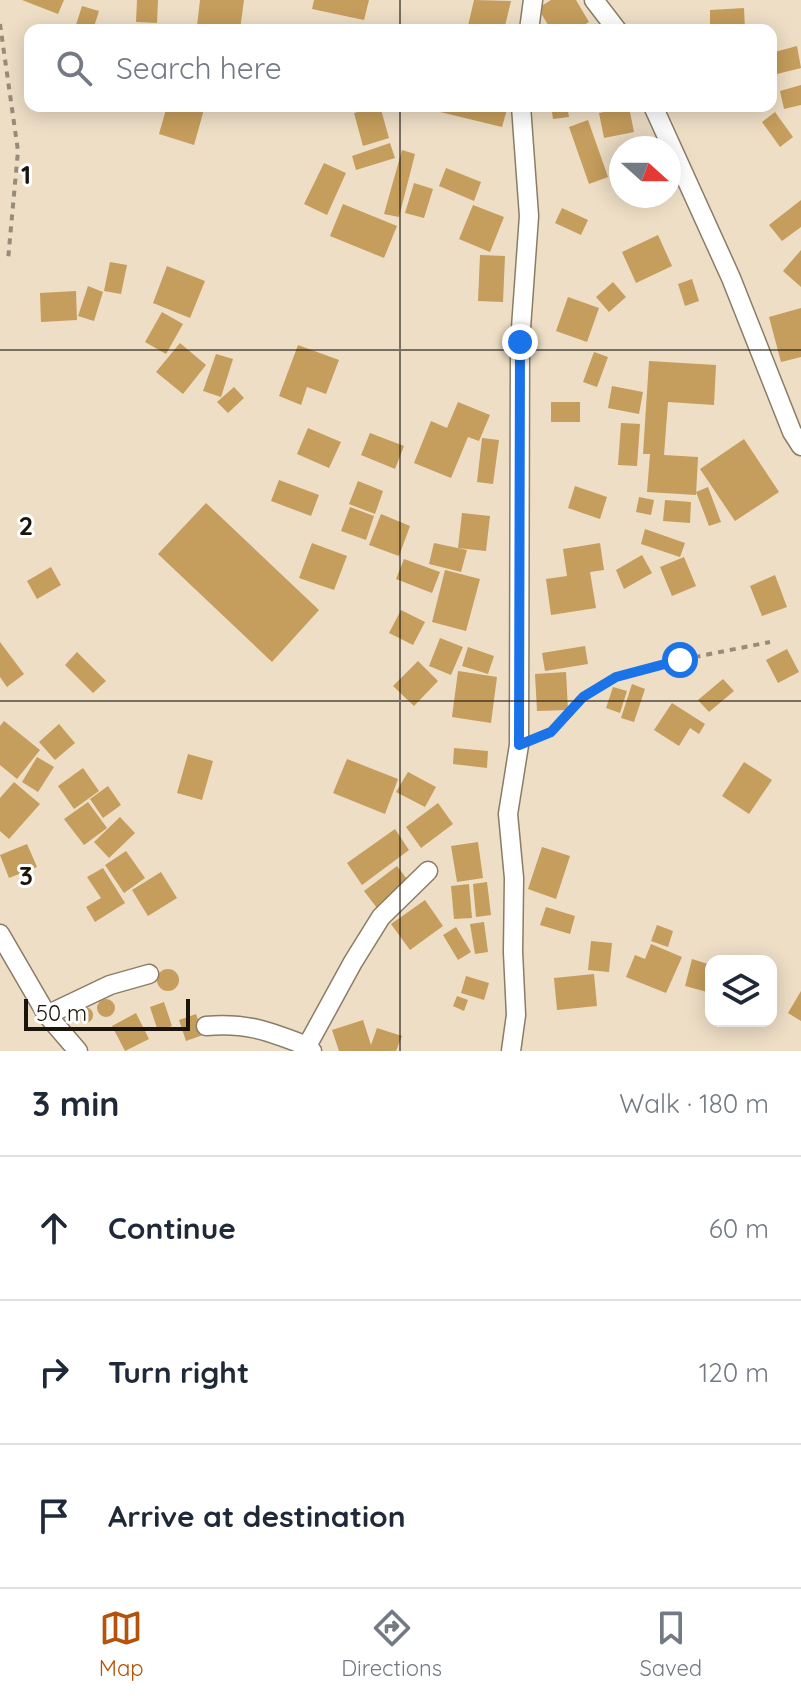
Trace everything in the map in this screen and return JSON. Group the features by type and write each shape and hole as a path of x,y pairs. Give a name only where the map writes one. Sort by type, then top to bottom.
{"street":[{"path":"530,24 533,0"},
{"path":"594,0 612,24"},
{"path":"511,1051 516,1015 514,878 508,814 519,745 520,342 529,216 521,112"},
{"path":"656,112 731,278 792,432 801,446"},
{"path":"206,1026 234,1023 274,1034 310,1049 353,962 381,917 428,871"},
{"path":"0,934 47,1015 78,1051"},
{"path":"47,1015 110,985 149,974"}],"path":[{"path":"0,24 18,151 8,260"},
{"path":"519,745 551,732 583,697 616,677 770,642"}],"building":[{"path":"22,0 64,0 58,14"},
{"path":"137,0 158,0 157,23 136,22"},
{"path":"200,0 244,0 241,24 197,24"},
{"path":"314,0 369,0 364,20 312,9"},
{"path":"474,0 511,1 505,24 468,24"},
{"path":"551,0 576,0 589,22 547,24 538,8"},
{"path":"82,6 99,11 95,24 76,24"},
{"path":"744,8 745,24 710,24 710,10"},
{"path":"797,46 801,68 777,74 777,51"},
{"path":"801,85 801,105 784,109 780,91"},
{"path":"165,112 203,112 194,145 159,134"},
{"path":"382,112 389,138 363,146 354,113"},
{"path":"440,112 506,112 502,127"},
{"path":"552,112 568,112 569,117 553,119"},
{"path":"630,112 634,132 604,138 599,113"},
{"path":"775,112 793,137 780,147 762,122"},
{"path":"588,120 608,177 589,184 569,127"},
{"path":"390,143 395,158 356,170 352,156"},
{"path":"402,150 415,154 399,217 384,214"},
{"path":"324,163 346,173 327,215 304,204"},
{"path":"446,168 481,182 474,201 439,186"},
{"path":"414,183 433,189 424,218 405,213"},
{"path":"801,200 801,227 782,241 769,225"},
{"path":"343,204 397,226 384,258 330,236"},
{"path":"473,205 504,217 490,252 459,239"},
{"path":"562,208 588,220 581,235 555,223"},
{"path":"658,235 672,266 636,283 622,252"},
{"path":"801,250 801,287 783,271"},
{"path":"480,255 505,256 503,302 478,301"},
{"path":"110,262 127,265 121,294 104,291"},
{"path":"167,266 205,281 190,318 153,303"},
{"path":"692,279 699,301 685,306 678,284"},
{"path":"613,282 626,297 609,312 596,297"},
{"path":"88,286 103,292 94,321 78,316"},
{"path":"76,291 77,320 41,322 40,293"},
{"path":"568,297 599,308 587,342 556,331"},
{"path":"801,308 801,357 781,362 769,317"},
{"path":"162,312 183,324 166,354 145,342"},
{"path":"180,343 206,365 183,394 156,372"},
{"path":"298,345 339,360 326,394 307,387 301,405 279,396"},
{"path":"594,352 608,357 597,387 583,382"},
{"path":"216,354 233,359 221,397 203,391"},
{"path":"649,361 716,365 714,405 668,402 664,455 698,457 696,495 647,492 650,454 643,454"},
{"path":"612,386 643,392 639,414 608,408"},
{"path":"234,387 244,398 228,413 217,402"},
{"path":"458,402 490,415 479,441 468,437 451,478 414,463 431,421 447,428"},
{"path":"551,402 580,402 580,422 551,422"},
{"path":"621,423 640,424 637,466 618,465"},
{"path":"308,428 341,442 329,468 297,454"},
{"path":"370,433 404,446 395,469 361,455"},
{"path":"482,438 499,440 493,484 477,482"},
{"path":"744,439 779,492 735,521 700,469"},
{"path":"279,480 319,495 311,516 271,501"},
{"path":"358,481 383,491 375,514 349,504"},
{"path":"575,486 607,497 600,519 568,508"},
{"path":"708,487 721,522 709,526 696,492"},
{"path":"639,497 654,500 651,515 636,512"},
{"path":"665,500 691,502 690,523 663,521"},
{"path":"206,503 319,610 272,662 158,554"},
{"path":"350,507 374,516 366,540 341,531"},
{"path":"462,513 490,516 486,551 458,548"},
{"path":"381,514 410,526 399,556 369,545"},
{"path":"645,529 685,543 680,557 641,544"},
{"path":"312,543 347,556 334,590 299,578"},
{"path":"434,543 467,550 461,572 429,564"},
{"path":"600,543 604,570 590,572 596,608 551,615 546,579 567,576 563,549"},
{"path":"642,555 652,573 624,589 616,570"},
{"path":"684,557 696,586 672,596 660,567"},
{"path":"404,559 440,572 432,593 396,579"},
{"path":"51,567 61,585 37,599 27,581"},
{"path":"445,570 480,579 466,631 432,622"},
{"path":"775,575 787,607 762,616 750,586"},
{"path":"401,610 425,622 413,645 389,633"},
{"path":"440,638 463,647 451,675 429,666"},
{"path":"0,642 24,674 7,687 0,677"},
{"path":"585,646 588,664 545,671 542,653"},
{"path":"468,647 494,656 488,674 462,666"},
{"path":"787,649 799,672 778,683 766,660"},
{"path":"77,652 106,681 93,693 65,665"},
{"path":"418,661 438,681 414,706 393,686"},
{"path":"458,671 497,677 491,723 452,717"},
{"path":"566,672 568,710 537,711 535,674"},
{"path":"723,679 734,691 709,712 698,700"},
{"path":"632,684 645,689 634,722 621,718"},
{"path":"613,687 627,691 620,713 606,708"},
{"path":"672,703 705,724 699,734 690,728 679,746 654,730"},
{"path":"4,721 40,750 17,779 0,765 0,726"},
{"path":"59,724 75,743 55,760 39,742"},
{"path":"454,748 488,751 487,768 453,764"},
{"path":"188,754 213,761 202,800 177,793"},
{"path":"37,757 54,767 38,792 22,782"},
{"path":"347,759 398,779 385,814 333,793"},
{"path":"744,762 772,780 749,814 722,796"},
{"path":"83,768 99,791 74,809 58,786"},
{"path":"408,772 436,787 425,807 396,792"},
{"path":"14,782 40,804 9,839 0,831 0,798"},
{"path":"108,786 121,805 103,818 90,799"},
{"path":"88,802 107,828 84,845 64,819"},
{"path":"438,803 453,824 421,848 406,827"},
{"path":"120,817 135,833 109,858 94,842"},
{"path":"395,829 409,850 362,885 347,863"},
{"path":"478,842 483,878 457,882 451,846"},
{"path":"27,844 37,867 9,878 0,855"},
{"path":"542,847 570,856 556,899 528,889"},
{"path":"126,851 145,878 124,893 105,865"},
{"path":"397,866 410,883 377,908 364,891"},
{"path":"103,868 125,903 95,922 86,907 101,898 87,877"},
{"path":"161,872 177,898 148,916 132,890"},
{"path":"487,882 491,915 476,917 473,884"},
{"path":"469,884 472,918 454,919 451,886"},
{"path":"425,900 443,926 410,950 391,924"},
{"path":"546,907 575,916 570,934 540,925"},
{"path":"484,922 488,952 475,954 470,924"},
{"path":"657,925 673,931 668,947 651,941"},
{"path":"456,927 471,952 458,960 443,935"},
{"path":"591,941 612,943 609,972 588,970"},
{"path":"651,944 682,957 666,993 626,977 635,955 645,959"},
{"path":"692,959 705,963 705,991 685,986"},
{"path":"168,969 176,972 179,980 176,988 168,991 160,988 157,980 160,972"},
{"path":"594,974 597,1006 557,1010 554,978"},
{"path":"466,976 489,983 484,1000 461,993"},
{"path":"801,991 801,1021 788,1013"},
{"path":"457,996 468,1000 464,1011 453,1006"},
{"path":"102,999 110,999 115,1008 113,1015 102,1017 97,1012 97,1004"},
{"path":"164,1002 172,1026 158,1031 150,1007"},
{"path":"85,1007 91,1009 91,1021 85,1023 79,1021 77,1015 79,1009"},
{"path":"136,1013 149,1039 125,1051 112,1026"},
{"path":"196,1014 203,1035 186,1041 179,1020"},
{"path":"363,1020 371,1045 377,1028 402,1036 396,1051 339,1051 332,1030"}],"route":[{"path":"520,342 519,745 551,732 583,697 616,677 680,660"}]}
